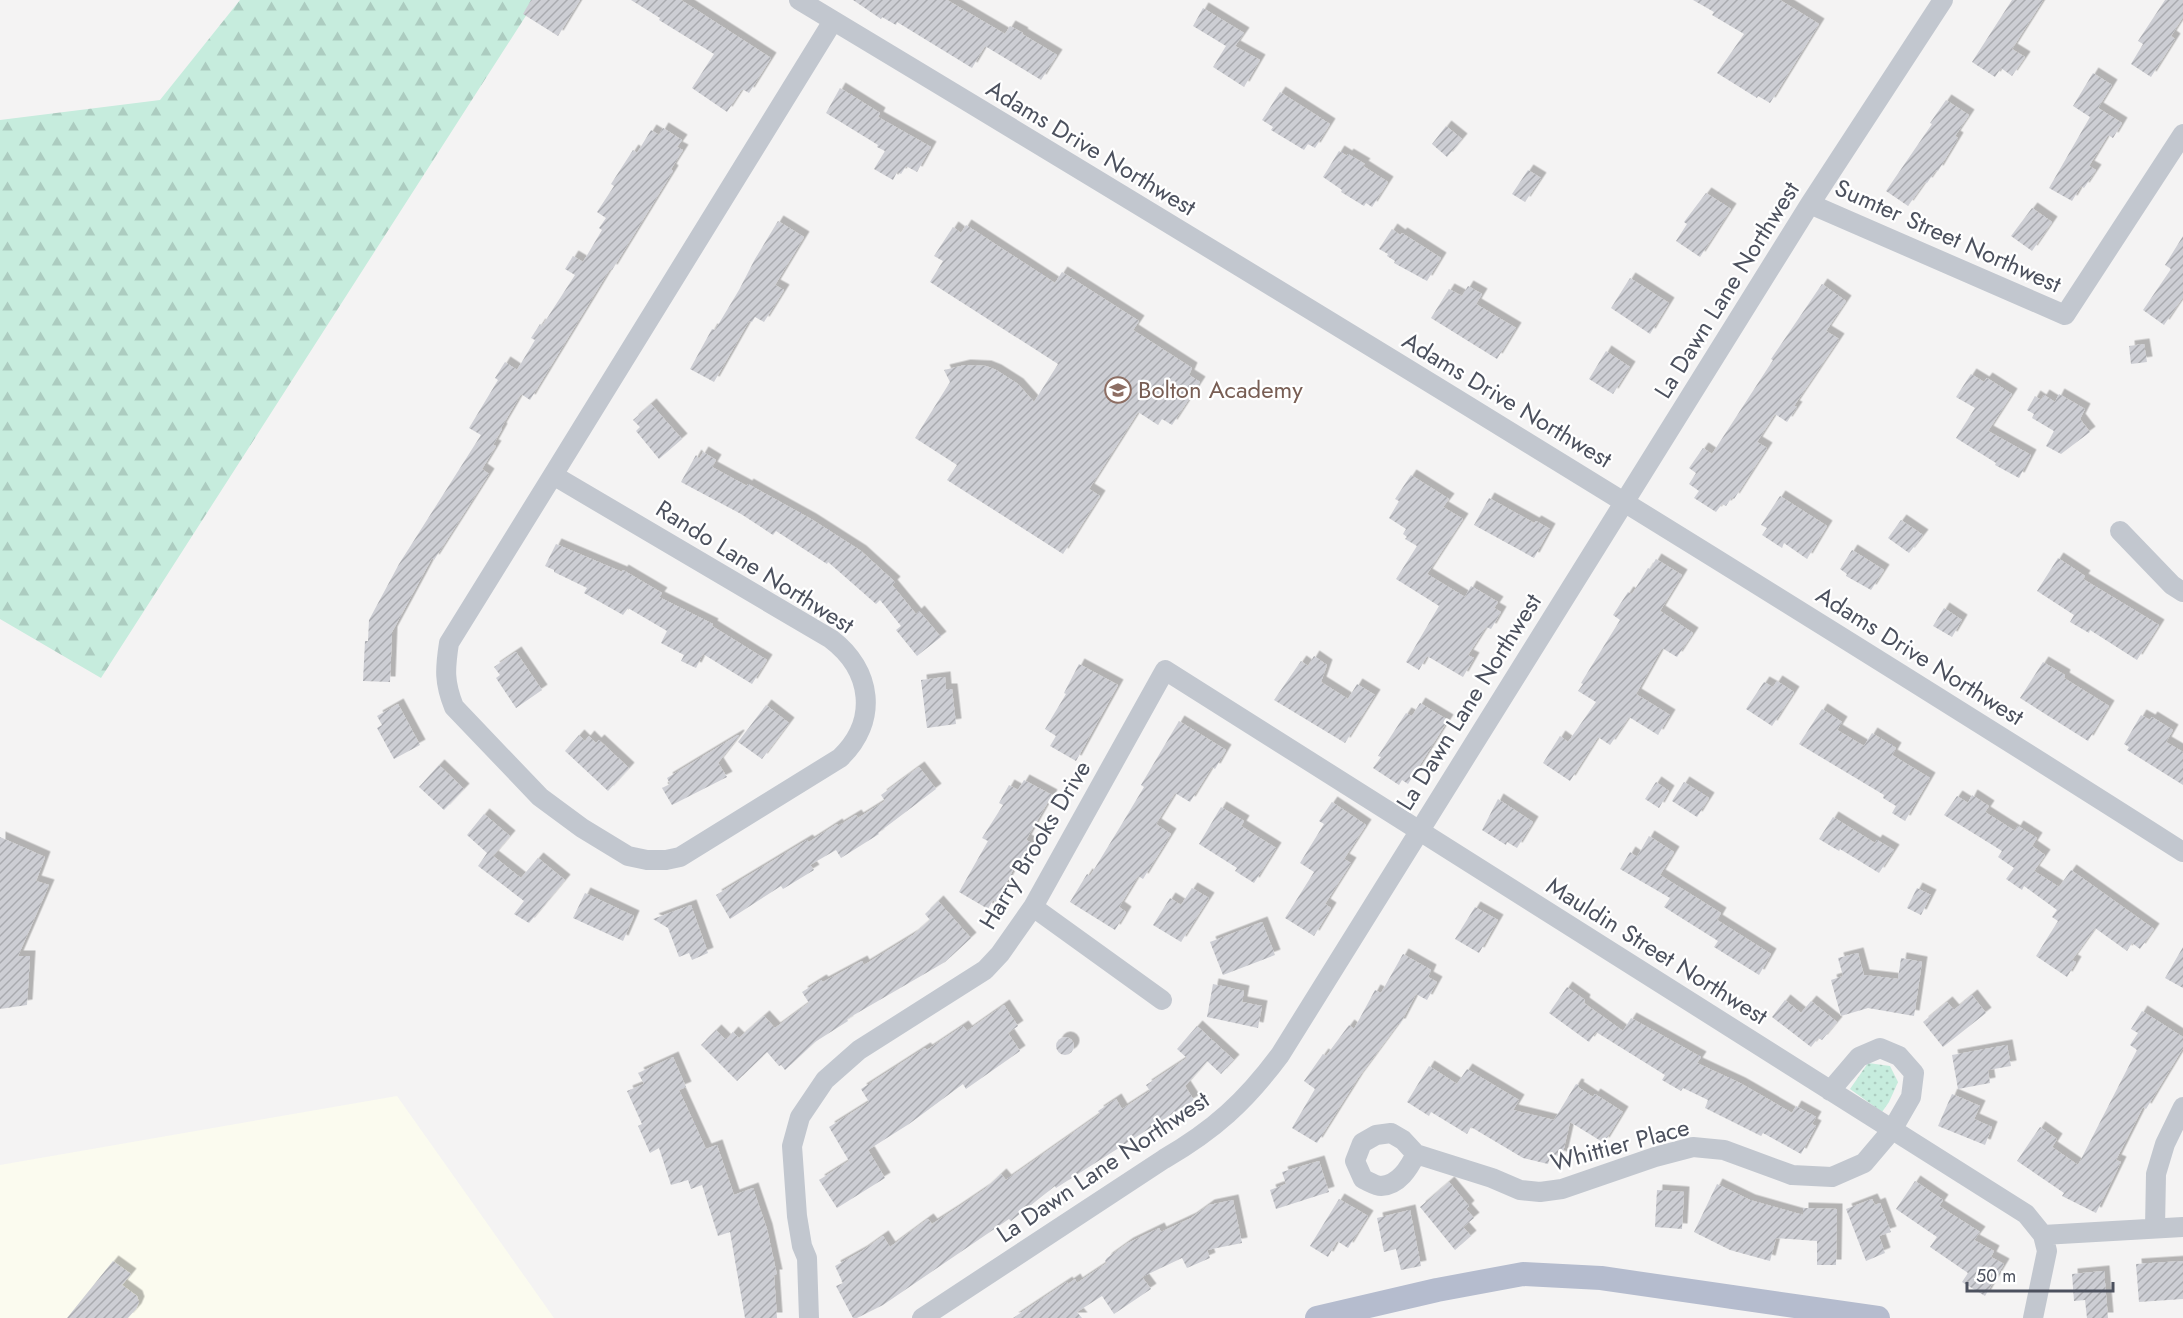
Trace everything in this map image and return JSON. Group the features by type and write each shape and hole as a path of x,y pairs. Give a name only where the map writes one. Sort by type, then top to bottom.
{"main road":[{"path":"1317,1318 1437,1290 1523,1274 1601,1278 1878,1318"}],"street":[{"name":"Adams Drive Northwest","path":"799,0 1624,501 1911,678 2183,852"},
{"name":"La Dawn Lane Northwest","path":"922,1318 1164,1159 1196,1141 1229,1115 1258,1085 1281,1055 1810,204 1943,0"},
{"name":"Rando Lane Northwest","path":"553,475 843,648 859,671 866,699 861,728 846,753 680,857 647,860 628,856 582,828 540,796 454,708 447,689 444,670 450,643 553,475 833,21"},
{"name":"Sumter Street Northwest","path":"1810,204 2065,315 2183,134"},
{"path":"2121,531 2172,585 2183,592"},
{"name":"Mauldin Street Northwest","path":"1166,670 2026,1214 2043,1235"},
{"name":"Harry Brooks Drive","path":"809,1318 807,1258 802,1246 793,1176 792,1146 800,1117 825,1080 859,1050 985,970 1000,954 1033,907 1166,670"},
{"path":"1033,907 1162,1000"},
{"name":"Whittier Place","path":"1416,1154 1492,1178 1520,1190 1540,1192 1562,1189 1655,1157 1693,1147 1724,1150 1792,1175 1832,1177 1864,1163 1892,1130 1911,1097 1914,1073 1899,1056 1880,1048 1859,1057 1830,1090"},
{"path":"2155,1228 2156,1174 2165,1144 2183,1107"},
{"path":"2033,1318 2047,1251 2043,1235 2183,1227"}],"shaded area":[{"path":"397,1096 554,1318 0,1318 0,1165"}],"green space":[{"path":"240,0 536,0 101,678 0,619 0,120 160,100"},
{"path":"1868,1063 1890,1066 1898,1082 1882,1112 1850,1089"}],"building":[{"path":"531,0 580,0 558,36 523,14"},
{"path":"631,0 681,0 771,58 749,93 742,89 727,112 692,88 714,54"},
{"path":"853,0 947,0 1005,34 1010,26 1057,55 1041,80 985,46 972,68 897,22 896,25 882,17 881,19"},
{"path":"1693,0 1780,0 1819,24 1770,103 1758,96 1757,98 1717,73 1744,34 1712,15 1714,12"},
{"path":"2012,0 2043,0 2012,49 2025,57 2012,76 2001,68 1995,77 1972,62"},
{"path":"2165,0 2183,0 2183,17 2171,36 2175,39 2151,77 2131,64 2143,44 2138,41"},
{"path":"1203,8 1244,33 1235,46 1260,60 1244,87 1213,67 1226,46 1193,26"},
{"path":"2093,73 2112,85 2098,108 2122,123 2113,138 2108,135 2089,166 2096,170 2084,188 2081,186 2072,201 2049,188 2090,117 2073,106"},
{"path":"840,88 880,113 878,117 931,147 917,172 906,166 901,174 897,172 893,180 874,169 885,151 826,113"},
{"path":"1280,92 1330,124 1315,148 1308,144 1304,150 1271,130 1273,127 1262,120"},
{"path":"1946,100 1969,115 1955,136 1958,138 1938,171 1936,170 1927,183 1925,182 1908,206 1886,191"},
{"path":"1446,126 1462,139 1447,157 1432,144"},
{"path":"663,128 682,140 677,147 683,150 671,169 673,171 530,400 521,394 501,428 493,445 496,446 482,469 489,474 434,560 432,558 392,632 390,682 363,681 365,641 368,641 369,620 399,564 481,435 469,428 498,380 495,378 505,362 517,370 535,340 531,338 540,324 542,326 575,275 565,269 573,256 583,262 602,230 599,228 606,218 597,212 614,186 611,184 633,150 637,153 651,130 659,135"},
{"path":"1339,151 1365,164 1363,166 1388,182 1372,207 1366,203 1364,206 1341,192 1342,190 1323,177"},
{"path":"1528,170 1541,178 1525,202 1512,194"},
{"path":"1706,193 1731,209 1700,257 1676,241 1687,224 1684,222"},
{"path":"2032,208 2052,222 2032,251 2011,236"},
{"path":"778,221 804,237 775,285 784,290 764,322 755,317 752,322 749,321 714,382 690,369"},
{"name":"Bolton Academy","path":"966,225 1055,283 1062,272 1139,321 1133,330 1192,368 1189,375 1200,382 1172,425 1162,419 1158,425 1138,412 1089,489 1100,496 1063,554 947,480 957,465 915,438 950,382 944,370 965,365 986,366 1018,384 1034,402 1058,364 930,282 943,261 934,256 953,227 961,233"},
{"path":"1392,229 1441,258 1427,281 1394,263 1395,261 1387,256 1388,254 1379,249"},
{"path":"2183,236 2183,297 2164,325 2143,310 2171,269 2165,265"},
{"path":"1630,278 1669,303 1650,334 1611,308"},
{"path":"1822,284 1846,301 1826,331 1839,339 1794,406 1797,407 1787,422 1775,414 1757,442 1767,448 1734,499 1732,497 1726,506 1722,504 1716,512 1694,498 1699,491 1689,484 1696,473 1689,468 1703,448 1712,454 1773,360 1771,359"},
{"path":"1468,286 1482,294 1476,304 1516,328 1497,359 1431,318 1449,289 1462,296"},
{"path":"2144,344 2147,362 2131,364 2129,346"},
{"path":"1606,351 1630,367 1613,394 1589,379"},
{"path":"1971,374 1984,382 1987,378 2012,394 1988,431 2031,455 2019,478 1995,465 1996,463 1956,438 1975,408 1956,397"},
{"path":"2059,394 2085,409 2080,419 2090,432 2061,454 2046,446 2054,431 2032,418 2034,414 2027,410 2035,396 2041,400 2044,395 2055,402"},
{"path":"651,404 682,439 659,459 636,431 640,427 633,420"},
{"path":"703,452 716,460 712,467 811,519 861,551 895,582 892,585 916,614 919,611 941,637 917,656 896,630 901,626 880,600 876,604 828,562 827,564 776,531 773,535 741,514 681,482 696,455 699,459"},
{"path":"1411,475 1449,499 1443,507 1463,519 1427,574 1465,597 1471,586 1498,602 1494,608 1501,612 1491,629 1486,627 1468,655 1474,658 1463,677 1427,656 1419,670 1406,662 1439,606 1396,579 1417,546 1405,539 1407,537 1403,534 1406,529 1389,518 1399,501 1395,499"},
{"path":"1780,496 1827,526 1807,559 1784,543 1782,548 1762,535 1767,528 1761,525"},
{"path":"1489,498 1534,523 1536,521 1550,529 1534,558 1474,525"},
{"path":"1901,520 1923,535 1909,553 1888,538"},
{"path":"556,544 622,572 623,570 662,593 659,597 713,624 712,626 767,660 752,684 703,654 696,668 681,661 684,655 661,643 667,631 628,608 623,615 584,593 587,588 545,566"},
{"path":"1852,550 1884,570 1871,590 1846,576 1847,574 1840,569"},
{"path":"2058,558 2085,576 2083,579 2159,625 2137,660 2090,630 2089,633 2070,622 2074,615 2037,591"},
{"path":"1656,559 1682,575 1660,611 1693,633 1677,657 1662,648 1636,694 1670,715 1658,735 1629,717 1610,745 1598,737 1570,781 1543,763 1560,736 1568,742 1596,702 1578,691 1583,684 1581,683 1620,620 1613,615 1628,592 1632,594"},
{"path":"1944,608 1962,620 1952,637 1933,626"},
{"path":"516,652 542,690 516,708 496,678 500,675 494,667"},
{"path":"1314,656 1327,665 1321,682 1348,699 1357,684 1375,695 1345,743 1274,700 1301,661 1308,666"},
{"path":"2043,662 2109,706 2088,741 2020,698"},
{"path":"1079,664 1118,685 1076,761 1050,746 1056,736 1045,729 1066,694 1064,693"},
{"path":"945,677 946,689 952,689 956,724 927,728 921,680"},
{"path":"1777,681 1794,692 1772,726 1746,709 1764,682 1773,687"},
{"path":"1420,703 1448,720 1408,784 1402,780 1399,785 1373,768 1381,757 1378,756 1406,713 1412,716"},
{"path":"398,704 420,745 394,759 377,728 382,725 377,716"},
{"path":"766,705 789,723 762,759 738,742"},
{"path":"1822,709 1842,722 1837,730 1864,746 1872,733 1896,748 1892,755 1930,778 1905,821 1892,813 1896,806 1883,798 1884,795 1799,744"},
{"path":"2141,715 2150,720 2152,717 2173,730 2166,742 2183,752 2183,785 2127,750 2129,747 2124,744"},
{"path":"1179,721 1226,750 1215,769 1212,767 1190,802 1175,793 1156,824 1171,834 1143,879 1138,876 1119,907 1126,912 1115,930 1070,902 1087,874 1090,876 1120,827 1144,787 1141,785"},
{"path":"579,735 585,741 589,736 596,743 599,740 629,768 608,791 565,751"},
{"path":"738,735 718,763 727,777 672,805 662,788 670,784 667,778"},
{"path":"439,765 464,789 444,810 419,787"},
{"path":"919,767 936,789 879,834 841,858 836,850 810,865 814,870 783,889 781,886 730,919 716,895 807,840 809,842 856,815 858,818 885,801 881,795"},
{"path":"1024,780 1052,795 1026,840 1032,843 1013,870 996,902 993,900 988,909 959,892 988,841 982,838 1003,805 999,803 1009,785 1018,790"},
{"path":"1656,782 1669,791 1659,808 1645,799"},
{"path":"1684,782 1709,798 1697,817 1672,801"},
{"path":"1972,795 1989,806 1985,812 2015,831 2018,826 2037,838 2032,846 2045,855 2034,871 2059,887 2071,870 2154,929 2140,949 2132,943 2127,951 2095,928 2072,960 2076,962 2067,977 2036,956 2058,921 2052,917 2057,910 2024,886 2022,890 2006,879 2014,868 1998,857 2002,851 1944,815 1957,796 1968,803"},
{"path":"1498,799 1533,822 1517,848 1507,842 1506,845 1482,830"},
{"path":"1332,802 1366,825 1344,859 1351,863 1325,904 1331,908 1314,936 1285,918 1314,872 1300,863 1324,824 1319,821"},
{"path":"1221,807 1244,821 1241,826 1276,848 1254,883 1235,871 1237,868 1199,844"},
{"path":"484,814 510,836 493,856 521,878 538,858 565,880 529,923 514,914 524,901 478,866 487,853 467,835"},
{"path":"1833,817 1875,843 1877,840 1894,850 1879,873 1819,839"},
{"path":"1649,836 1674,852 1660,875 1721,913 1717,920 1771,954 1759,975 1714,947 1718,941 1664,907 1670,898 1620,869 1630,852 1637,857"},
{"path":"0,837 45,857 36,881 49,885 18,956 30,956 27,1005 0,1009"},
{"path":"1192,888 1209,898 1181,942 1153,925 1170,898 1181,905"},
{"path":"1917,888 1931,895 1921,915 1907,908"},
{"path":"585,893 634,916 623,941 573,918"},
{"path":"938,901 971,938 945,962 847,1019 848,1021 815,1042 785,1070 767,1052 737,1081 701,1045 716,1030 726,1040 733,1032 739,1038 764,1016 775,1028 809,1003 802,992 821,980 823,982 862,961 864,965 913,935 930,920 925,914"},
{"path":"691,905 708,953 692,960 689,953 679,957 668,928 653,919"},
{"path":"1475,907 1498,920 1479,953 1455,939"},
{"path":"1262,922 1275,955 1223,975 1210,942"},
{"path":"2183,947 2183,988 2165,978"},
{"path":"1858,953 1864,975 1898,979 1901,958 1922,962 1914,1016 1868,1008 1841,1016 1831,980 1843,976 1838,958"},
{"path":"1403,954 1431,970 1428,977 1437,982 1427,1000 1416,994 1400,1024 1358,1078 1317,1143 1292,1128 1315,1089 1304,1081 1323,1054 1326,1056 1349,1025 1354,1029 1375,990 1381,993"},
{"path":"1213,984 1244,991 1242,1002 1262,1006 1258,1028 1207,1017"},
{"path":"1567,987 1585,1000 1584,1003 1623,1031 1631,1018 1701,1057 1697,1063 1740,1083 1792,1113 1796,1106 1816,1117 1812,1124 1816,1126 1801,1154 1763,1133 1761,1136 1705,1108 1708,1100 1683,1088 1681,1091 1662,1080 1665,1075 1596,1032 1589,1042 1549,1013"},
{"path":"1972,995 1986,1013 1943,1047 1923,1022 1947,1002 1954,1010"},
{"path":"1785,1000 1801,1013 1811,1001 1837,1022 1822,1040 1818,1038 1811,1047 1772,1017"},
{"path":"1004,1005 1018,1026 1008,1033 1020,1051 966,1089 963,1084 909,1124 868,1150 885,1178 837,1208 819,1180 849,1161 829,1127 869,1102 861,1089 963,1026 967,1031"},
{"path":"2142,1011 2183,1037 2183,1048 2146,1109 2143,1107 2116,1160 2121,1162 2096,1213 2062,1196 2064,1193 2017,1161 2040,1127 2057,1139 2052,1147 2078,1165 2137,1050 2130,1045 2138,1033 2131,1029"},
{"path":"1197,1026 1234,1060 1221,1074 1207,1061 1185,1086 1194,1100 1056,1188 1055,1186 1011,1221 1009,1219 883,1305 853,1318 836,1286 843,1283 835,1266 883,1236 890,1247 928,1219 932,1224 985,1189 1001,1174 1006,1180 1100,1114 1098,1111 1116,1099 1122,1109 1150,1091 1146,1085 1187,1058 1177,1049"},
{"path":"1065,1037 1071,1040 1074,1046 1071,1052 1065,1055 1059,1052 1056,1046 1059,1040"},
{"path":"2007,1045 2011,1066 1988,1070 1990,1083 1958,1089 1952,1055"},
{"path":"673,1057 686,1087 679,1090 706,1149 717,1145 734,1195 753,1188 767,1229 777,1275 774,1275 777,1318 745,1318 730,1232 718,1236 702,1185 691,1189 688,1180 671,1185 659,1148 650,1153 638,1126 642,1124 627,1091 644,1084 638,1073"},
{"path":"1429,1066 1457,1084 1467,1069 1519,1100 1513,1110 1554,1120 1576,1084 1593,1097 1595,1094 1623,1112 1604,1143 1570,1122 1562,1157 1551,1154 1548,1164 1523,1158 1471,1127 1467,1134 1431,1112 1429,1116 1407,1102"},
{"path":"1952,1094 1980,1106 1974,1119 1992,1127 1985,1145 1938,1126"},
{"path":"1319,1161 1329,1192 1276,1209 1270,1190 1286,1184 1282,1172"},
{"path":"1915,1181 1943,1200 1939,1206 1980,1232 1974,1240 1994,1251 1991,1257 2004,1264 1985,1296 1962,1282 1968,1273 1930,1247 1937,1237 1896,1209"},
{"path":"1449,1182 1469,1206 1466,1209 1474,1218 1463,1227 1471,1236 1455,1250 1420,1207"},
{"path":"1717,1184 1750,1200 1803,1215 1803,1208 1837,1209 1836,1265 1817,1265 1817,1241 1776,1238 1770,1261 1730,1250 1694,1232"},
{"path":"1657,1190 1684,1192 1682,1229 1655,1227"},
{"path":"1339,1199 1368,1216 1348,1248 1337,1241 1328,1257 1310,1246"},
{"path":"1872,1199 1875,1205 1880,1203 1891,1232 1879,1236 1885,1253 1866,1261 1846,1209"},
{"path":"1233,1200 1242,1243 1207,1250 1210,1258 1187,1268 1182,1258 1142,1277 1151,1289 1114,1314 1102,1296 1077,1312 1082,1318 1013,1318 1067,1282 1068,1284 1075,1279 1077,1283 1107,1263 1105,1261 1107,1258 1128,1243 1159,1228 1161,1232 1191,1218 1209,1205"},
{"path":"1410,1210 1421,1266 1401,1270 1396,1249 1384,1252 1377,1218"},
{"path":"113,1261 131,1274 122,1285 137,1296 139,1302 136,1309 128,1318 67,1318"},
{"path":"2183,1261 2183,1299 2139,1302 2136,1264"},
{"path":"2104,1271 2108,1318 2087,1318 2085,1300 2074,1301 2072,1274"}],"place":[{"name":"Bolton Academy","path":"1118,390"}]}
